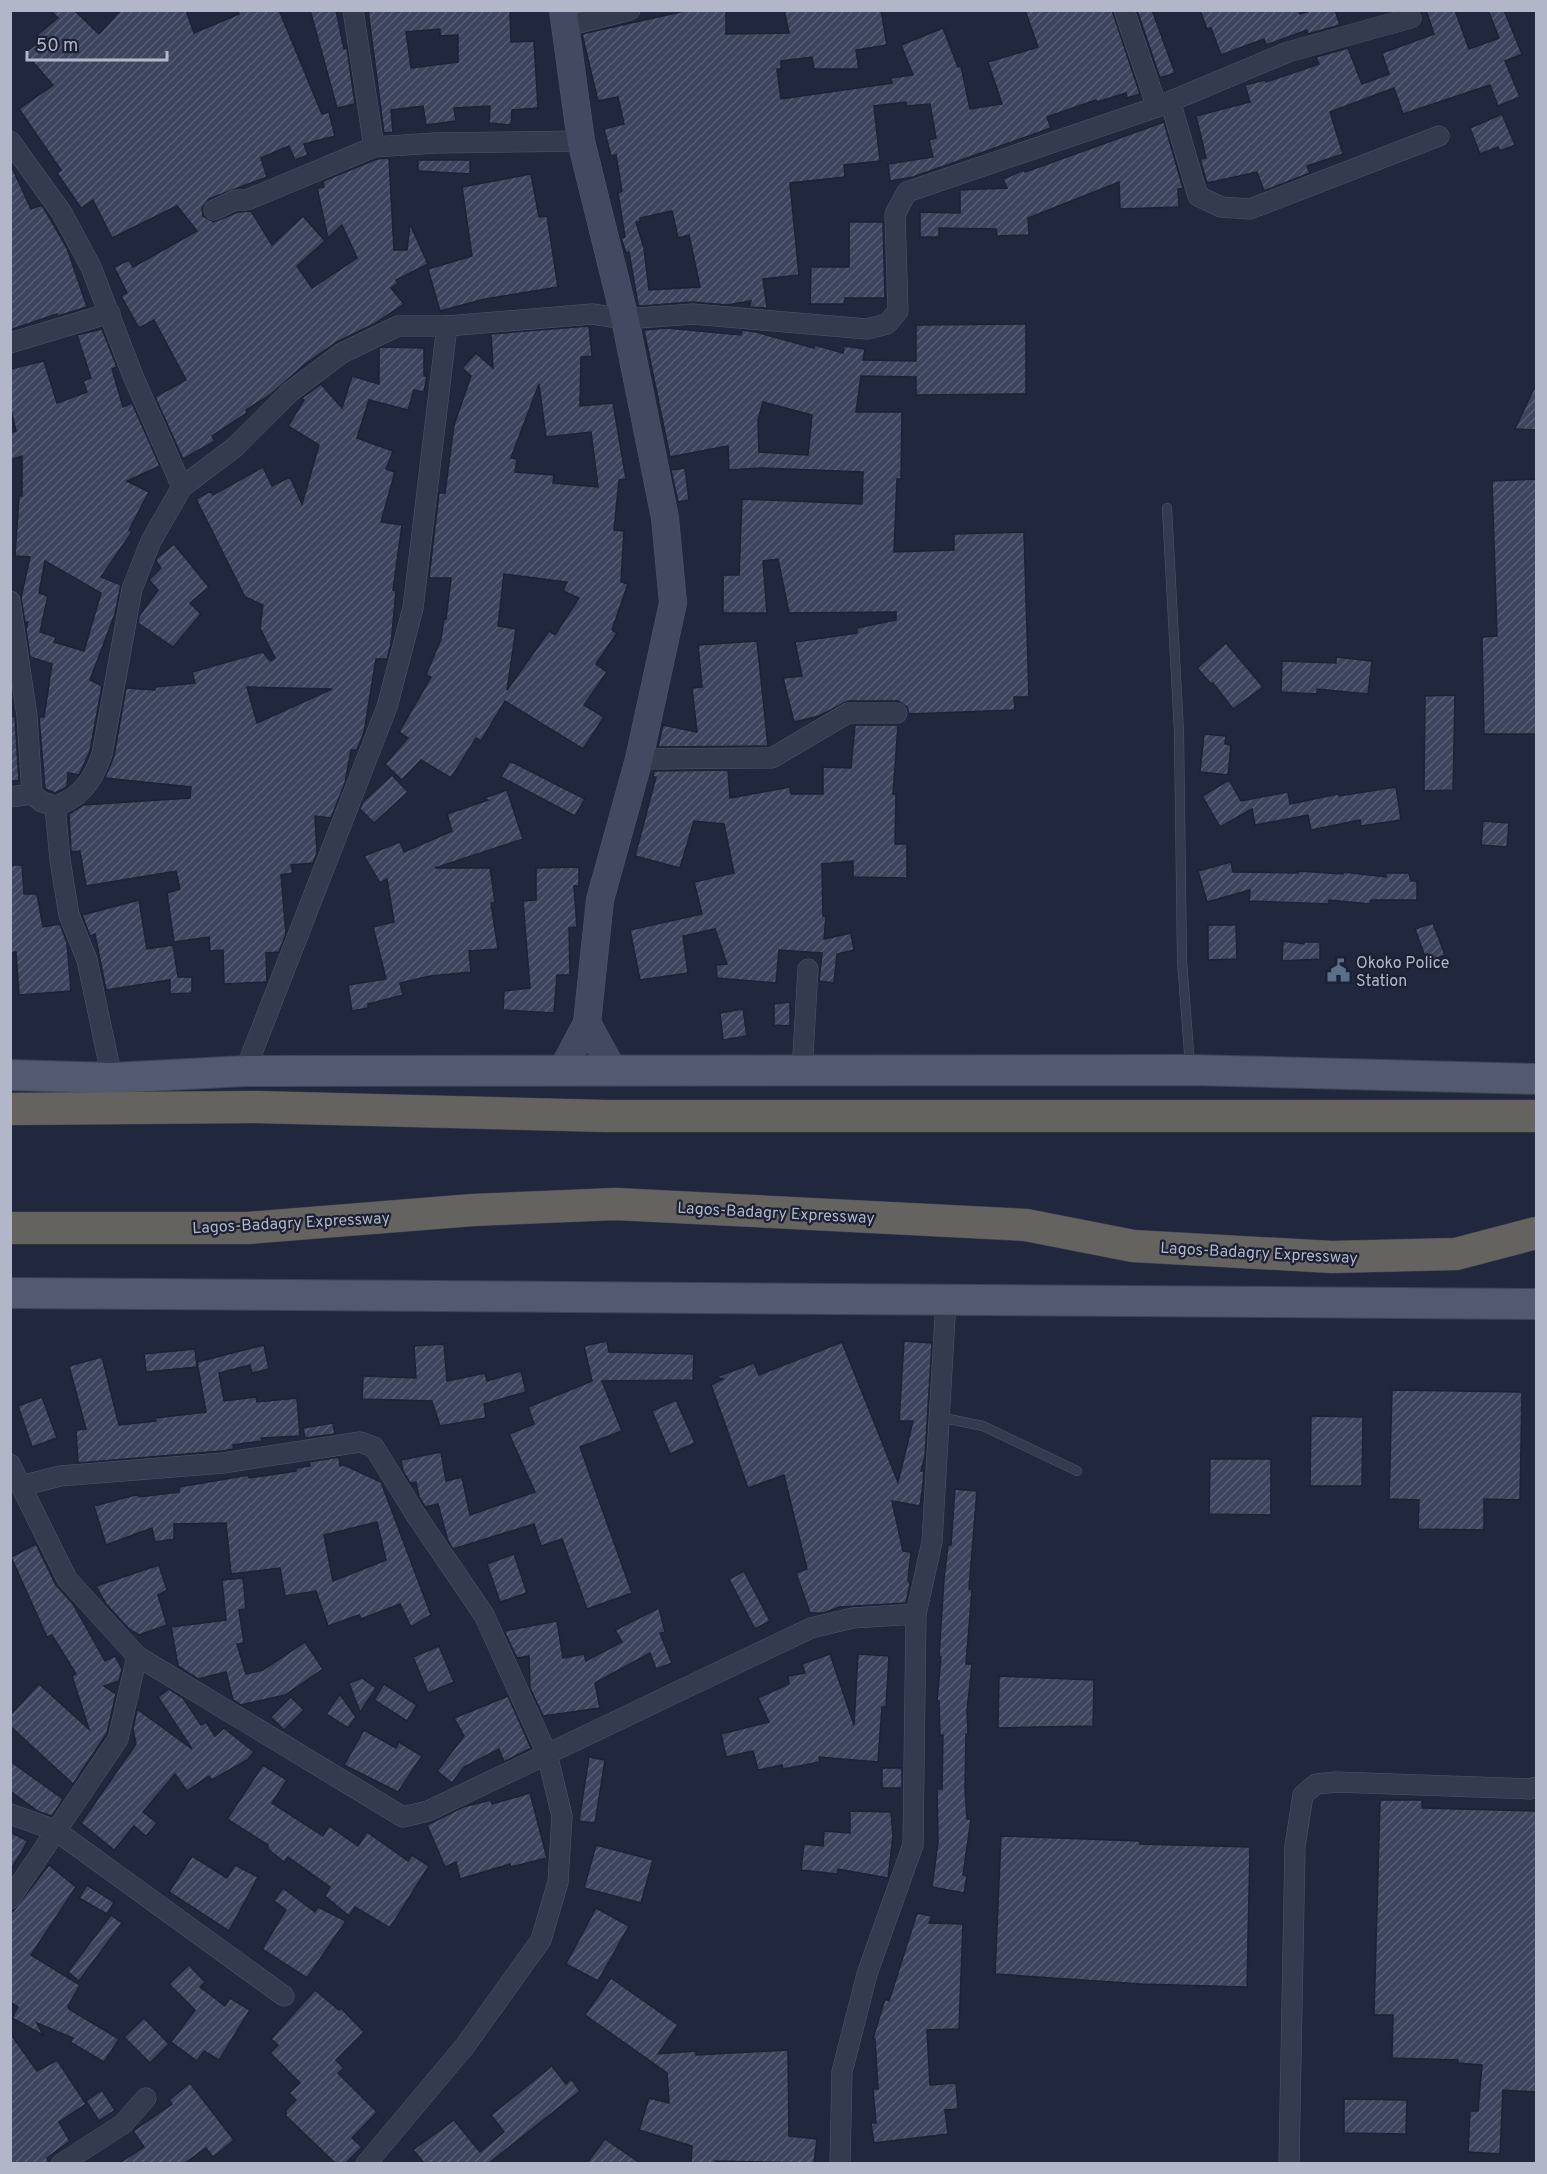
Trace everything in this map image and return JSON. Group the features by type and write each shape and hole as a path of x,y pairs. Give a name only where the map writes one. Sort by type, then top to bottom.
{"highway":[{"path":"10,1109 256,1107 606,1116 1536,1116"},
{"name":"Lagos-Badagry Expressway","path":"10,1228 248,1228 472,1210 616,1204 1026,1225 1133,1246 1332,1257 1456,1254 1536,1233"}],"main road":[{"path":"561,1071 587,1023 600,900 639,759 673,603 665,518 626,319 581,141 565,18"},
{"path":"587,1023 614,1071"},
{"path":"10,1075 112,1078 245,1071 1191,1071 1536,1078"},
{"path":"10,1293 1536,1304"}],"street":[{"path":"353,10 374,147"},
{"path":"565,18 630,10"},
{"path":"1125,10 1198,196 1221,207 1250,208 1439,136"},
{"path":"10,796 32,794 42,802 55,806 71,801 95,774 102,754 132,589 151,541 182,488 235,447 290,392 342,353 398,326 447,326 592,314 626,319 693,314 867,328 887,324 898,310 895,214 907,192 1163,104 1288,52 1411,18"},
{"path":"10,141 62,213 91,267 133,376 182,488"},
{"path":"214,210 235,200 247,200 374,147 435,143 581,141"},
{"path":"10,343 110,313"},
{"path":"245,1071 387,707 413,608 447,326"},
{"path":"10,602 27,716 32,794"},
{"path":"639,759 772,758 848,712 897,713"},
{"path":"55,806 60,861 69,915 87,960 112,1078"},
{"path":"802,1072 808,969"},
{"path":"840,2163 842,2072 867,1974 914,1845 916,1614 932,1542 946,1300"},
{"path":"21,1486 60,1476 223,1463 360,1442 375,1447 416,1515 484,1615 547,1754 562,1816 558,1882 541,1940 465,2046 377,2160"},
{"path":"10,1464 67,1579 137,1656 403,1817 429,1811 811,1628 853,1618 916,1614"},
{"path":"10,1899 118,1739 137,1656"},
{"path":"1289,2163 1295,1846 1303,1795 1316,1784 1336,1782 1530,1789 1536,1787"},
{"path":"10,1814 55,1830 284,1996"},
{"path":"61,2163 123,2124 146,2098"}],"lane":[{"path":"1167,508 1179,732 1182,961 1191,1071"},
{"path":"939,1417 983,1426 1077,1471"}],"building":[{"path":"50,10 74,10 99,34 121,10 186,10 194,33 239,14 238,10 279,10 322,114 329,112 335,136 304,144 308,155 295,160 289,146 261,158 267,177 209,199 202,208 203,216 214,222 238,212 251,211 272,245 303,216 325,241 297,266 312,288 357,258 342,225 328,238 317,188 324,187 323,181 377,159 389,158 394,250 407,250 410,224 428,264 396,280 398,283 391,288 404,304 374,324 337,342 305,364 270,395 246,410 247,413 212,436 215,441 183,459 155,397 186,380 154,320 139,328 121,296 127,293 114,267 129,260 133,267 197,231 177,206 112,238 93,200 81,208 57,173 61,170 19,109 53,85 25,53 41,40 37,35 58,18"},
{"path":"310,10 336,10 344,49 347,48 355,104 337,108"},
{"path":"368,10 510,10 511,42 534,41 538,108 512,110 511,125 489,123 490,106 454,108 456,121 426,125 423,106 391,110 393,132 384,133","holes":["440,29 440,36 458,35 458,62 411,68 406,32"]},
{"path":"689,10 726,10 726,34 789,33 784,10 881,10 887,45 856,50 859,69 814,69 812,57 781,61 781,69 777,69 781,99 892,83 891,78 913,75 901,45 943,28 958,67 961,66 970,109 1002,104 988,62 1038,47 1025,10 1112,10 1140,94 1127,98 1126,93 1097,102 1096,100 1047,117 1051,128 913,177 890,181 888,164 933,157 929,140 936,138 930,104 906,106 906,102 874,106 880,161 844,165 845,177 790,183 799,275 763,279 767,308 749,307 751,301 727,305 692,302 642,306 638,305 629,252 626,253 621,238 625,237 618,193 622,191 616,155 611,156 604,129 624,124 618,97 598,101 582,34","holes":["672,211 678,238 689,235 700,287 649,290 644,248 636,222 640,222 640,218"]},
{"path":"1137,10 1152,10 1175,73 1160,78"},
{"path":"1200,10 1299,10 1300,14 1313,10 1335,10 1340,25 1308,34 1307,30 1266,45 1264,39 1221,55 1211,28 1207,29"},
{"path":"1426,10 1455,10 1469,49 1499,38 1488,10 1504,10 1522,54 1505,61 1520,97 1498,106 1490,85 1403,114 1394,88 1330,112 1343,154 1307,166 1310,173 1264,191 1257,172 1207,183 1200,159 1206,158 1196,116 1250,102 1245,85 1265,80 1266,82 1319,64 1316,57 1348,48 1362,84 1389,74 1382,53 1434,34"},
{"path":"1502,114 1515,145 1500,151 1498,147 1480,154 1470,128"},
{"path":"1164,122 1183,188 1178,189 1179,207 1120,209 1119,182 1028,218 1029,235 997,236 996,229 939,228 939,237 920,237 920,212 960,213 960,190 1007,188 1003,179 1024,170 1025,172"},
{"path":"418,160 470,160 470,174 418,171"},
{"path":"10,163 31,209 42,205 67,248 87,307 58,316 57,314 10,330"},
{"path":"531,174 539,217 547,216 558,287 485,299 440,311 428,269 472,256 462,187"},
{"path":"849,222 883,222 885,298 845,298 844,304 810,304 811,267 849,267"},
{"path":"1026,324 1026,394 916,395 916,377 861,376 856,412 902,412 901,479 897,479 894,552 954,550 954,534 1024,532 1029,697 1014,697 1015,710 909,714 907,707 898,701 848,701 819,716 794,722 783,678 802,676 795,642 857,633 857,628 896,620 896,612 789,613 778,559 763,561 767,613 723,613 723,575 739,575 742,499 862,504 863,472 761,468 729,470 728,446 670,457 644,330 667,328 741,335 742,330 843,353 844,346 865,349 863,360 916,361 916,325","holes":["763,402 812,415 808,455 759,452 758,420"]},
{"path":"589,326 592,356 581,357 580,406 613,403 626,479 619,480 614,530 624,531 621,582 628,584 612,630 617,633 596,664 607,672 584,705 604,717 583,749 505,701 481,741 476,738 451,778 421,760 402,780 385,764 408,738 399,732 431,677 426,675 441,639 444,619 446,619 451,578 429,578 439,493 445,493 454,425 471,376 462,368 476,353 493,368 491,334","holes":["539,384 546,437 591,432 598,487 553,483 554,475 515,472 517,459 511,458","504,574 567,582 563,591 579,598 555,635 549,631 507,690 516,629 498,626"]},
{"path":"102,329 117,367 112,369 123,407 132,403 160,466 127,481 149,492 129,530 132,532 101,577 121,585 115,614 90,680 102,686 90,751 79,775 68,773 67,787 55,793 45,789 39,717 44,717 52,664 30,657 26,629 28,622 25,622 21,598 30,557 15,556 19,496 22,496 22,456 10,460 10,433 16,431 10,406 10,369 44,361 57,403 87,392 83,381 91,378 77,335","holes":["45,561 101,593 84,651 54,642 56,637 40,632 48,596 39,593"]},
{"path":"381,347 424,348 424,376 427,376 424,392 414,390 408,410 369,400 357,438 393,451 386,469 395,472 381,522 402,525 393,590 396,591 391,644 387,659 376,659 364,732 357,750 351,750 345,783 331,818 315,816 317,853 313,863 291,865 293,873 281,875 286,934 279,952 266,953 267,982 224,984 223,950 210,951 209,937 174,942 167,893 180,889 176,871 86,886 80,851 71,852 69,814 83,805 190,798 191,787 105,778 114,756 126,688 155,690 155,687 195,683 192,672 263,652 270,661 275,658 260,628 263,605 245,597 196,499 211,491 213,495 263,467 272,486 290,477 302,504 319,445 288,426 304,400 302,398 321,384 342,408 352,376 379,384 379,349","holes":["247,687 332,689 257,723"]},
{"path":"1536,384 1536,430 1515,429"},
{"path":"685,468 689,500 678,502 671,470"},
{"path":"1536,479 1536,734 1484,734 1482,637 1497,636 1492,481"},
{"path":"174,544 209,587 190,603 201,614 173,647 138,623 139,616 158,590 149,580 161,568 156,561 157,558"},
{"path":"757,641 768,746 658,747 663,725 697,732 692,688 702,687 698,645"},
{"path":"1226,643 1263,687 1233,709 1213,683 1211,684 1197,668"},
{"path":"1336,657 1372,661 1368,694 1317,689 1317,694 1281,692 1282,661 1336,663"},
{"path":"1455,695 1453,790 1424,791 1425,696"},
{"path":"10,716 15,717 19,781 10,781"},
{"path":"855,725 898,725 893,794 896,794 895,844 907,844 907,878 853,877 853,861 822,864 823,916 826,916 824,939 851,933 854,950 837,954 834,983 819,981 822,953 779,950 776,983 717,978 716,965 727,964 715,929 683,936 688,973 640,980 630,930 702,914 694,882 734,873 724,824 694,821 680,868 635,856 656,777 653,777 654,771 728,770 730,798 790,787 791,794 823,794 823,767 851,768"},
{"path":"1204,734 1226,736 1225,744 1231,745 1228,775 1200,772"},
{"path":"510,761 585,799 575,816 501,777"},
{"path":"392,775 408,792 374,823 360,809 363,802"},
{"path":"1229,780 1241,801 1288,792 1290,804 1338,794 1339,796 1396,787 1401,820 1361,826 1360,820 1311,830 1308,815 1255,825 1252,809 1220,827 1202,796"},
{"path":"507,790 523,839 435,868 490,868 495,902 491,903 498,949 469,951 471,972 430,976 400,983 403,995 368,1004 368,1008 352,1011 348,985 386,979 373,927 394,922 387,879 380,883 364,856 400,842 404,852 452,831 447,814 488,800 484,798"},
{"path":"1483,821 1509,823 1507,847 1481,845"},
{"path":"1231,862 1233,872 1298,873 1298,871 1343,874 1343,872 1386,877 1386,873 1409,873 1411,881 1417,881 1417,900 1371,900 1370,904 1329,900 1329,904 1249,901 1250,890 1207,902 1198,871"},
{"path":"10,865 22,865 24,894 37,894 43,927 60,924 67,943 71,991 19,995 16,952 10,953"},
{"path":"579,867 579,886 574,886 577,927 569,928 570,975 557,975 554,1013 503,1010 504,991 530,988 523,901 536,900 536,868"},
{"path":"139,900 147,949 173,945 178,977 192,977 192,993 170,994 170,980 106,990 95,934 90,936 82,915"},
{"path":"1433,923 1445,955 1427,962 1415,929"},
{"path":"1208,925 1236,925 1237,959 1208,960"},
{"path":"1283,941 1304,944 1304,942 1320,942 1320,959 1282,961"},
{"path":"790,1002 790,1026 774,1025 774,1004"},
{"path":"743,1009 747,1036 723,1040 720,1013"},
{"path":"607,1341 609,1352 694,1354 693,1380 602,1381 622,1431 580,1447 632,1593 587,1609 562,1539 541,1546 534,1524 453,1549 448,1541 438,1504 425,1507 419,1497 416,1482 410,1483 403,1471 401,1460 441,1452 446,1481 462,1477 470,1515 535,1492 509,1434 534,1424 528,1407 592,1381 584,1346"},
{"path":"904,1341 932,1343 920,1506 892,1501 903,1551 911,1552 908,1580 910,1584 906,1603 839,1607 824,1613 810,1613 796,1573 807,1569 784,1475 748,1488 711,1385 723,1379 716,1377 754,1363 759,1375 842,1342 898,1482 913,1421 899,1421"},
{"path":"444,1344 447,1381 485,1373 487,1381 521,1371 526,1392 484,1404 486,1418 440,1426 432,1401 362,1399 363,1376 416,1378 414,1346"},
{"path":"264,1345 269,1369 252,1373 250,1365 219,1373 224,1401 256,1397 257,1402 297,1398 300,1436 261,1438 262,1441 233,1445 234,1449 222,1451 78,1463 76,1430 86,1429 69,1366 102,1357 119,1425 206,1412 197,1362"},
{"path":"195,1349 197,1367 146,1372 144,1354"},
{"path":"1392,1390 1522,1392 1520,1500 1484,1499 1484,1530 1418,1529 1419,1500 1389,1499"},
{"path":"42,1397 57,1438 32,1447 18,1406"},
{"path":"676,1400 695,1443 670,1454 652,1411"},
{"path":"1311,1416 1363,1417 1362,1486 1310,1486"},
{"path":"333,1423 335,1434 305,1438 303,1428"},
{"path":"339,1457 340,1466 344,1465 381,1482 431,1615 411,1627 400,1604 361,1619 359,1615 328,1626 316,1591 285,1596 280,1568 231,1574 226,1523 174,1524 174,1539 155,1542 152,1528 106,1545 94,1506 139,1494 139,1497 179,1492 179,1487 249,1475 249,1478 296,1471 296,1468 310,1466 309,1462","holes":["377,1522 386,1560 333,1581 324,1535"]},
{"path":"1210,1459 1271,1459 1271,1515 1209,1514"},
{"path":"955,1489 977,1491 966,1664 972,1664 967,1711 965,1789 967,1819 971,1819 963,1875 967,1876 964,1893 932,1887 938,1842 937,1789 942,1789 943,1735 940,1736 939,1701 937,1701 941,1657 939,1657 944,1579 948,1545 951,1545"},
{"path":"36,1544 56,1585 73,1604 105,1661 115,1656 122,1669 119,1681 104,1686 116,1694 107,1733 73,1784 10,1726 10,1715 39,1684 89,1729 72,1676 76,1674 52,1635 47,1637 11,1557"},
{"path":"514,1554 527,1593 500,1602 487,1564"},
{"path":"159,1565 167,1590 158,1595 167,1625 139,1635 129,1629 106,1604 96,1586"},
{"path":"744,1571 770,1621 755,1629 729,1579"},
{"path":"243,1578 246,1609 239,1610 244,1643 237,1644 246,1674 263,1670 305,1642 323,1669 285,1695 241,1705 233,1700 226,1672 198,1679 178,1666 171,1627 226,1620 222,1580"},
{"path":"659,1608 665,1632 660,1633 672,1663 656,1669 650,1653 595,1683 600,1708 543,1716 530,1688 529,1656 517,1658 504,1631 557,1621 563,1658 584,1654 586,1661 622,1642 615,1630"},
{"path":"439,1646 454,1682 428,1693 413,1657"},
{"path":"830,1654 854,1725 858,1654 889,1656 886,1707 882,1707 878,1762 819,1757 820,1762 783,1769 782,1765 758,1770 753,1751 726,1757 721,1734 769,1722 758,1698 789,1684 788,1676 805,1673 802,1664"},
{"path":"999,1676 1094,1680 1093,1726 998,1728"},
{"path":"362,1678 376,1688 360,1712 349,1683"},
{"path":"384,1684 417,1705 407,1721 374,1700"},
{"path":"169,1689 183,1698 201,1725 206,1722 215,1736 224,1728 254,1752 247,1760 212,1780 209,1776 187,1791 175,1774 143,1812 157,1823 146,1836 134,1826 114,1850 81,1823 136,1744 133,1729 137,1709 192,1749 158,1697"},
{"path":"340,1694 356,1717 348,1728 326,1714"},
{"path":"508,1696 531,1748 504,1762 499,1749 464,1767 452,1783 437,1771 464,1736 454,1718"},
{"path":"291,1697 304,1710 284,1730 271,1717"},
{"path":"364,1730 396,1748 399,1742 422,1756 398,1792 344,1765"},
{"path":"589,1757 605,1760 595,1823 579,1821"},
{"path":"10,1761 63,1799 52,1816 39,1812 10,1791"},
{"path":"263,1765 287,1780 272,1803 323,1836 329,1826 358,1846 367,1832 408,1861 412,1855 429,1866 390,1928 355,1907 349,1916 325,1896 330,1887 288,1857 284,1862 268,1849 268,1845 227,1819"},
{"path":"882,1768 902,1768 902,1788 882,1788"},
{"path":"530,1793 547,1858 511,1867 510,1864 460,1879 456,1862 445,1867 427,1825 463,1807 491,1800 492,1804"},
{"path":"1380,1800 1422,1800 1422,1808 1536,1811 1536,2092 1503,2090 1500,2154 1468,2152 1470,2111 1478,2111 1482,2065 1458,2063 1458,2060 1392,2058 1393,2015 1374,2015"},
{"path":"850,1811 891,1812 893,1836 888,1878 838,1869 837,1874 801,1870 804,1844 823,1846 824,1831 850,1833"},
{"path":"10,1832 28,1841 10,1871"},
{"path":"1001,1836 1140,1841 1140,1844 1250,1847 1247,1987 1141,1984 995,1974"},
{"path":"596,1845 653,1860 641,1903 584,1888"},
{"path":"192,1856 227,1878 235,1865 258,1877 229,1931 169,1892"},
{"path":"49,1865 76,1887 31,1955 80,1985 68,2006 69,2009 119,2039 104,2062 70,2042 73,2038 37,2023 43,2035 12,2018 18,2007 10,2002 10,1915"},
{"path":"87,1885 114,1902 107,1914 79,1898"},
{"path":"283,1888 315,1912 318,1907 346,1921 307,1978 262,1949 286,1910 274,1901"},
{"path":"596,1908 629,1926 598,1981 566,1964"},
{"path":"917,1913 932,1916 929,1923 963,1924 959,2029 927,2030 930,2085 956,2083 958,2109 945,2110 948,2134 874,2143 871,2123 876,2123 873,2089 878,2089 875,2039 873,2038 885,1999 889,2001"},
{"path":"111,1915 122,1923 79,1981 68,1972"},
{"path":"189,1965 205,1982 200,1987 225,2006 230,1998 250,2010 219,2060 204,2051 197,2061 171,2042 195,2010 169,1984"},
{"path":"611,1978 678,2025 658,2054 696,2051 696,2055 788,2050 789,2136 817,2139 814,2163 715,2161 715,2163 691,2163 692,2146 639,2130 649,2098 669,2103 667,2073 585,2015"},
{"path":"315,1990 339,2010 341,2008 364,2032 336,2060 344,2068 338,2073 377,2112 352,2138 362,2147 346,2163 335,2163 286,2116 286,2110 296,2100 289,2093 300,2083 270,2053 278,2045 271,2039"},
{"path":"144,2018 169,2044 150,2063 124,2037"},
{"path":"10,2033 37,2071 57,2060 86,2104 59,2122 70,2141 47,2158 49,2163 10,2163"},
{"path":"552,2066 566,2084 571,2079 580,2091 489,2163 424,2163 413,2150 454,2120 480,2152 504,2132 491,2115"},
{"path":"190,2083 234,2140 213,2157 206,2148 185,2163 119,2163 144,2147 133,2131 172,2104 169,2100"},
{"path":"102,2090 115,2110 99,2121 86,2101"},
{"path":"1344,2099 1407,2100 1406,2134 1344,2133"},
{"path":"605,2139 640,2163 587,2163"}],"place":[{"name":"Okoko Police Station","path":"1338,971"}]}
